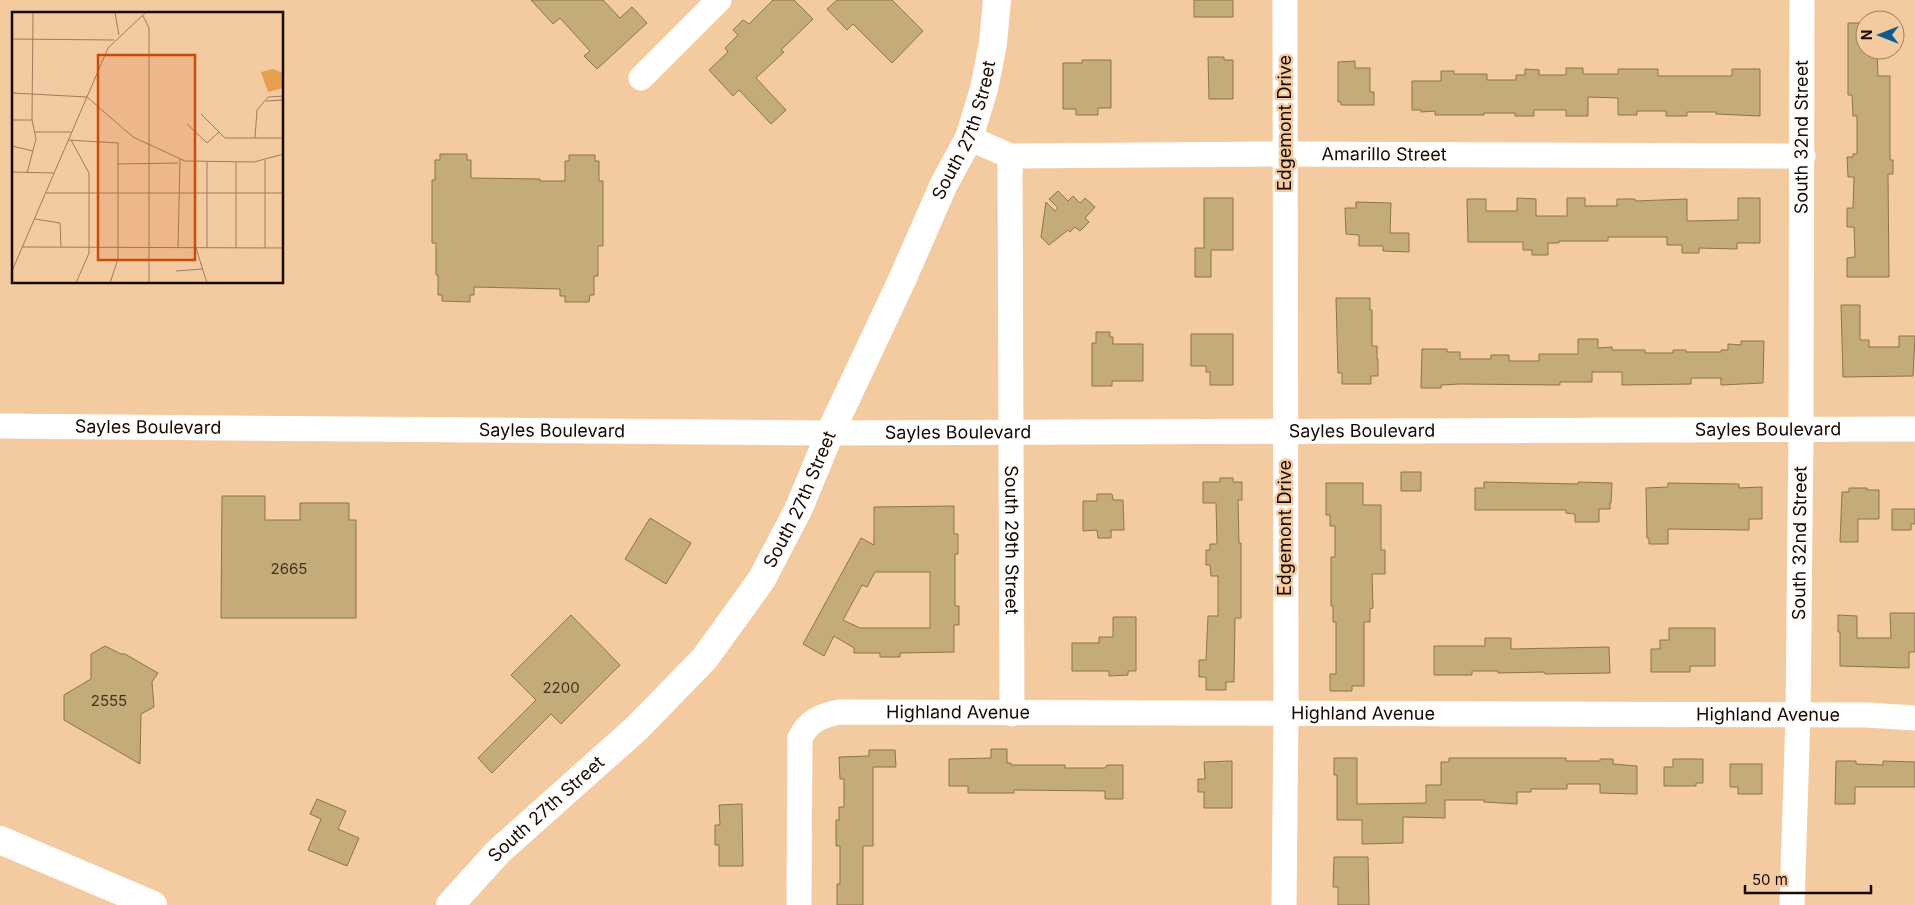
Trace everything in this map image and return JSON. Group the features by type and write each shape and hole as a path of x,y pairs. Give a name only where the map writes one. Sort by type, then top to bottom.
{"main road":[{"name":"South 27th Street","path":"450,905 498,852 638,727 705,658 762,579 799,508 830,434 898,289 944,184 970,138 992,52 997,0"},
{"path":"0,840 153,905"}],"street":[{"path":"641,78 719,0"},
{"name":"Edgemont Drive","path":"1284,905 1286,714 1284,433 1285,0"},
{"name":"South 32nd Street","path":"1792,905 1798,716 1803,156 1802,0"},
{"name":"Amarillo Street","path":"970,138 1010,156 1285,154 1803,156"},
{"name":"South 29th Street","path":"1010,156 1012,714"},
{"name":"Sayles Boulevard","path":"0,426 830,434 1915,429"},
{"name":"Highland Avenue","path":"799,905 800,738 805,728 812,722 823,716 839,712 1874,716 1915,718"}],"building":[{"path":"531,0 603,0 620,18 632,7 647,23 597,69 584,56 590,51 560,18 553,24"},
{"path":"773,0 794,0 813,19 781,50 784,52 756,78 786,110 771,124 739,90 733,96 709,70 728,52 725,48 738,35 733,30 743,20 749,24"},
{"path":"837,0 892,0 923,31 892,63 853,24 847,30 827,9"},
{"path":"1194,0 1233,0 1233,17 1194,17"},
{"path":"1848,23 1855,23 1855,60 1877,60 1878,76 1890,76 1890,160 1893,160 1893,174 1888,174 1889,277 1847,277 1847,258 1855,257 1854,227 1847,227 1847,208 1853,208 1854,177 1848,177 1847,157 1853,157 1853,154 1857,154 1857,116 1853,116 1852,95 1848,95"},
{"path":"1208,57 1224,57 1224,60 1233,60 1233,99 1209,99"},
{"path":"1082,60 1111,60 1111,108 1098,108 1098,115 1076,115 1076,109 1063,109 1063,63 1082,63"},
{"path":"1355,61 1355,68 1370,68 1370,92 1374,92 1374,105 1341,105 1341,102 1338,102 1338,62"},
{"path":"1566,68 1583,68 1583,74 1618,74 1618,69 1658,69 1658,76 1732,76 1732,69 1760,69 1760,116 1716,114 1716,112 1687,112 1687,116 1666,116 1666,111 1637,111 1637,115 1618,115 1618,98 1588,97 1588,116 1566,116 1566,110 1534,110 1534,116 1515,116 1515,113 1435,115 1435,111 1421,112 1421,110 1412,110 1412,81 1441,81 1441,71 1454,71 1454,74 1487,74 1487,80 1516,80 1516,75 1525,75 1525,69 1539,70 1539,75 1566,75"},
{"path":"440,154 467,154 467,160 471,160 471,178 540,179 540,181 565,181 565,161 569,161 569,155 595,155 595,161 599,161 599,181 603,181 603,246 598,246 598,276 594,276 594,295 590,295 589,302 565,302 565,296 560,296 560,289 474,287 474,295 470,295 470,302 442,301 442,295 438,295 436,243 432,243 432,180 435,180 435,160 440,160"},
{"path":"1058,191 1068,201 1073,196 1080,203 1085,198 1095,207 1085,218 1089,222 1080,231 1075,227 1070,232 1068,230 1049,245 1041,237 1046,202 1055,211 1058,208 1049,199"},
{"path":"1204,198 1233,198 1233,250 1211,250 1211,277 1195,277 1195,248 1204,248"},
{"path":"1517,198 1536,199 1536,216 1567,216 1567,198 1585,198 1585,206 1617,206 1617,199 1635,199 1635,201 1687,199 1687,221 1738,220 1738,198 1760,198 1760,243 1737,243 1737,249 1699,248 1699,253 1682,253 1682,245 1667,245 1667,237 1608,237 1608,241 1559,241 1559,243 1548,243 1548,255 1532,255 1532,250 1523,250 1523,242 1468,242 1467,199 1486,199 1486,211 1517,211"},
{"path":"1356,202 1391,203 1390,233 1409,233 1409,252 1383,251 1383,246 1359,246 1359,235 1346,234 1345,208 1356,208"},
{"path":"1336,298 1370,298 1372,346 1377,346 1378,359 1378,376 1371,376 1371,384 1342,384 1342,373 1338,373"},
{"path":"1841,305 1860,305 1860,340 1869,340 1869,347 1899,347 1899,336 1915,336 1913,376 1843,377"},
{"path":"1096,332 1110,332 1110,337 1113,337 1113,344 1143,344 1143,381 1112,381 1112,386 1092,386 1092,343 1096,343"},
{"path":"1191,334 1233,334 1233,385 1210,385 1210,372 1206,372 1206,366 1191,366"},
{"path":"1578,339 1598,339 1598,348 1612,347 1612,350 1645,350 1645,353 1673,353 1673,350 1721,352 1721,350 1728,350 1728,344 1741,345 1741,341 1764,341 1763,383 1721,385 1721,378 1691,378 1691,384 1622,385 1622,372 1592,372 1592,382 1560,382 1560,385 1460,384 1441,385 1441,388 1421,388 1422,349 1447,349 1447,352 1460,352 1460,359 1491,359 1491,355 1509,355 1509,361 1539,361 1539,354 1578,354"},
{"path":"1401,472 1421,472 1421,491 1401,491"},
{"path":"1220,478 1233,478 1233,482 1242,482 1242,500 1238,500 1239,543 1241,543 1241,618 1235,618 1234,682 1226,682 1226,690 1206,690 1206,677 1199,677 1199,660 1206,660 1208,616 1218,616 1218,576 1211,576 1210,565 1206,565 1206,550 1210,550 1210,544 1217,544 1216,503 1203,503 1203,482 1220,482"},
{"path":"1484,482 1612,483 1610,509 1599,509 1599,522 1575,522 1575,514 1566,513 1566,510 1475,510 1475,488 1484,488"},
{"path":"1326,483 1363,483 1363,505 1381,505 1381,550 1385,550 1385,574 1372,574 1373,608 1370,609 1370,622 1364,622 1364,686 1352,686 1352,691 1330,691 1330,674 1336,674 1336,622 1333,622 1333,606 1331,606 1331,557 1335,557 1335,526 1330,526 1330,515 1326,515"},
{"path":"1668,483 1739,484 1739,488 1762,487 1762,519 1749,519 1749,530 1668,529 1668,544 1649,544 1649,538 1647,538 1646,488 1668,487"},
{"path":"1849,488 1879,490 1879,519 1858,519 1858,542 1840,542 1842,492 1849,492"},
{"path":"1097,494 1112,494 1113,500 1123,500 1124,530 1111,530 1111,538 1098,538 1097,530 1083,531 1083,501 1097,501"},
{"path":"222,496 265,496 265,520 300,520 300,503 349,503 349,520 356,520 356,618 221,618"},
{"path":"954,506 954,534 958,534 958,554 955,554 955,606 959,606 959,625 954,625 954,652 900,653 900,657 880,657 880,653 854,653 854,648 834,636 824,656 803,644 861,538 874,545 874,507","holes":["875,572 930,572 930,628 860,628 843,620 862,585 867,587"]},
{"path":"1892,509 1915,509 1915,524 1911,524 1911,530 1892,530"},
{"path":"650,518 691,543 666,584 625,559"},
{"path":"1890,613 1915,613 1915,652 1909,652 1909,668 1840,666 1838,615 1857,616 1857,638 1891,638"},
{"path":"571,615 620,665 561,724 551,714 492,773 478,758 536,700 511,675"},
{"path":"1113,617 1136,617 1136,671 1128,671 1128,675 1109,676 1109,671 1072,671 1072,643 1099,643 1099,637 1113,637"},
{"path":"1669,628 1715,628 1715,666 1690,666 1690,672 1651,672 1651,649 1660,649 1660,640 1669,640"},
{"path":"1485,638 1511,638 1511,649 1609,647 1610,673 1545,674 1544,672 1498,673 1498,671 1472,671 1472,675 1434,675 1434,646 1485,646"},
{"path":"105,646 125,654 158,673 152,682 154,707 141,714 140,764 64,720 64,695 91,679 91,654"},
{"path":"991,749 1007,749 1007,763 1011,763 1011,765 1065,765 1065,768 1105,768 1107,765 1123,765 1123,799 1105,799 1105,791 1014,790 1014,793 968,793 968,786 949,786 949,759 991,758"},
{"path":"869,750 895,750 896,767 873,767 873,846 863,846 863,905 837,905 837,884 840,884 840,846 836,846 836,820 839,820 839,807 844,807 844,779 840,779 839,757 869,756"},
{"path":"1334,758 1357,758 1357,804 1426,803 1426,785 1441,785 1441,762 1449,762 1449,758 1566,758 1566,761 1613,759 1613,764 1637,766 1637,794 1600,793 1600,784 1567,784 1567,789 1531,789 1531,792 1517,792 1517,804 1484,802 1484,800 1445,800 1445,818 1403,817 1403,843 1362,844 1362,820 1337,820 1337,775 1334,775"},
{"path":"1673,759 1703,759 1703,783 1696,783 1696,786 1664,786 1664,767 1673,767"},
{"path":"1232,761 1232,808 1204,808 1204,792 1198,792 1198,779 1205,779 1204,762"},
{"path":"1836,761 1856,761 1856,764 1883,765 1883,761 1915,762 1915,787 1855,787 1855,804 1835,804"},
{"path":"1730,764 1762,764 1762,794 1738,794 1738,787 1730,787"},
{"path":"317,799 346,811 338,829 359,838 347,866 308,850 321,819 310,814"},
{"path":"742,804 743,866 719,866 719,845 715,845 715,825 720,825 719,805"},
{"path":"1334,857 1368,857 1369,905 1338,905 1338,887 1333,887"}]}
